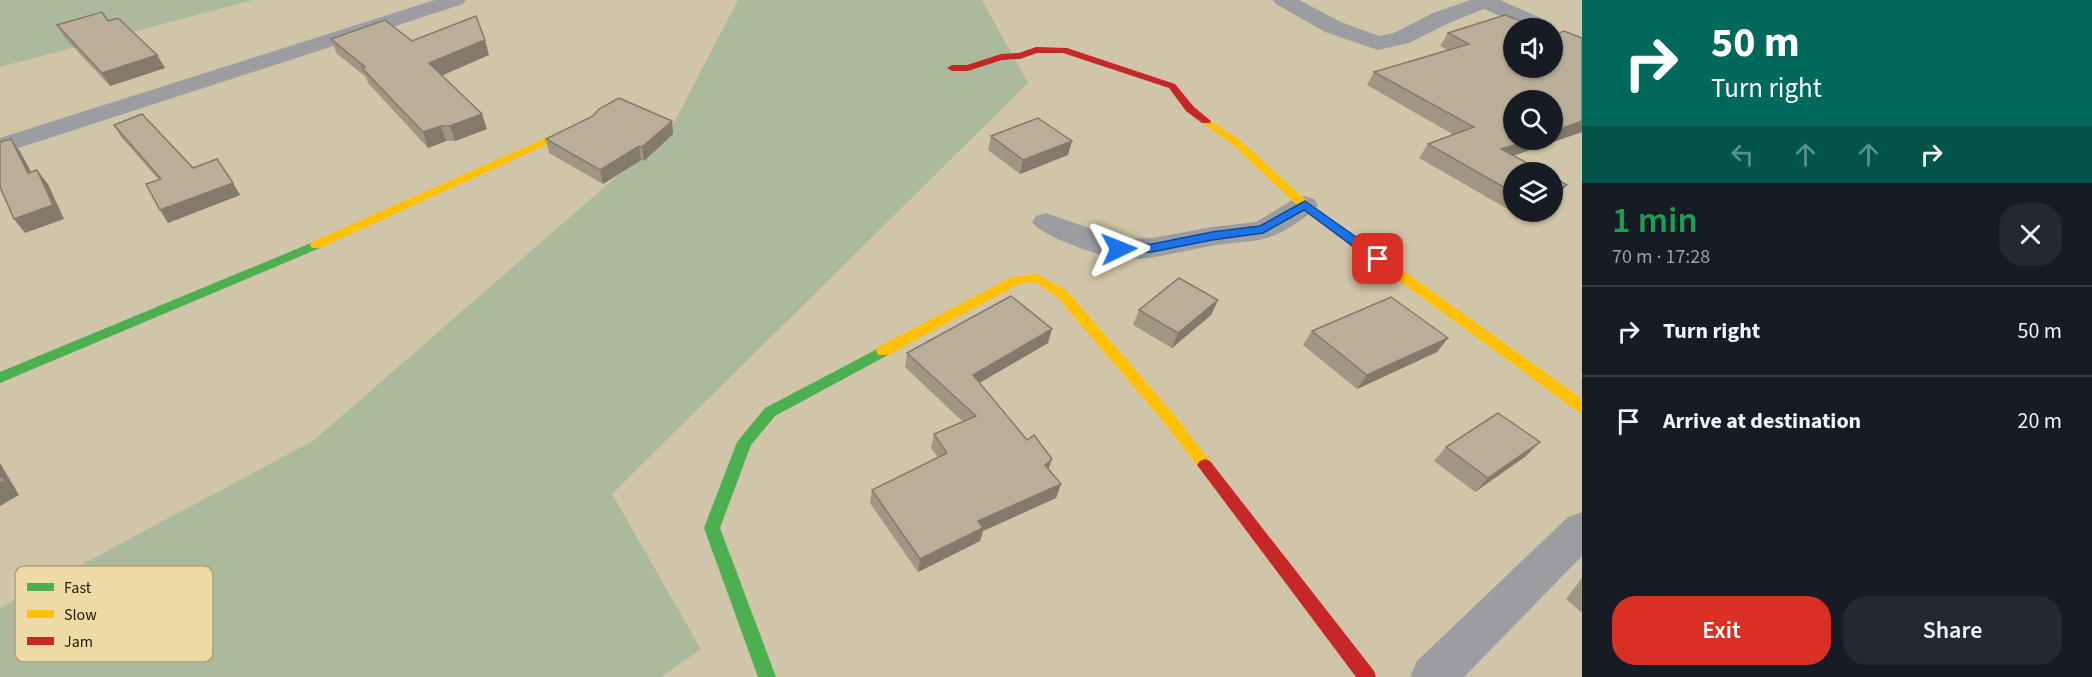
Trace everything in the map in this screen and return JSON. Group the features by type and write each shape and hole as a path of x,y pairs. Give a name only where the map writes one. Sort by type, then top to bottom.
{"street":[{"path":"0,146 456,0"},
{"path":"1283,0 1333,27 1378,43 1401,38 1441,18 1487,1 1523,18"},
{"path":"952,68 968,68 1001,57 1020,56 1036,50 1064,50 1172,86 1199,117 1236,142 1305,205 1582,407"},
{"path":"0,378 287,258 585,123"},
{"path":"1046,222 1084,238 1119,249 1152,248 1212,236 1263,230 1305,205"},
{"path":"767,677 712,528 745,442 770,412 1016,280 1037,278 1062,294 1167,416 1367,677"},
{"path":"1434,677 1582,529"}],"green space":[{"path":"0,0 253,0 0,67"},
{"path":"738,0 982,0 1028,83 612,494 701,649 661,677 0,677 0,608 15,600 15,662 213,662 213,566 79,566 313,441 670,130"}],"building":[{"path":"102,12 108,21 118,18 157,55 102,73 57,25"},
{"path":"1505,15 1513,18 1503,18 1503,78 1563,78 1563,31 1582,38 1582,121 1563,128 1563,90 1503,90 1503,148 1501,149 1525,162 1503,162 1503,187 1428,144 1474,127 1374,72 1469,44 1448,33"},
{"path":"476,16 485,40 429,63 482,114 450,126 441,126 423,132 362,68 365,67 331,39 385,20 412,41"},
{"path":"619,98 672,121 642,147 639,146 600,170 546,139 593,116 599,109"},
{"path":"142,114 193,168 217,159 233,183 160,210 146,184 161,179 114,125"},
{"path":"1038,118 1072,141 1023,160 991,136"},
{"path":"11,139 28,173 37,170 53,205 14,219 0,187 0,142"},
{"path":"1179,278 1218,300 1178,333 1139,310"},
{"path":"1011,296 1052,329 973,375 1027,440 1034,435 1052,459 1045,465 1061,484 978,521 983,528 920,559 872,490 947,453 934,434 976,416 907,353"},
{"path":"1391,297 1448,338 1367,375 1312,331"},
{"path":"1498,413 1540,442 1488,478 1446,447"}],"traffic: fast":[{"path":"0,378 316,245"},
{"path":"767,677 712,528 745,442 770,412 883,351"}],"traffic: slow":[{"path":"1206,121 1236,142 1304,205 1582,407"},
{"path":"316,245 586,123"},
{"path":"883,351 1016,280 1037,278 1062,294 1167,416 1205,465"}],"traffic: jam":[{"path":"952,68 968,68 1001,57 1020,56 1036,50 1064,50 1172,86 1190,109 1206,121"},
{"path":"1205,465 1367,677"}],"route":[{"path":"1119,249 1152,248 1212,236 1263,230 1305,205 1378,259"}]}
